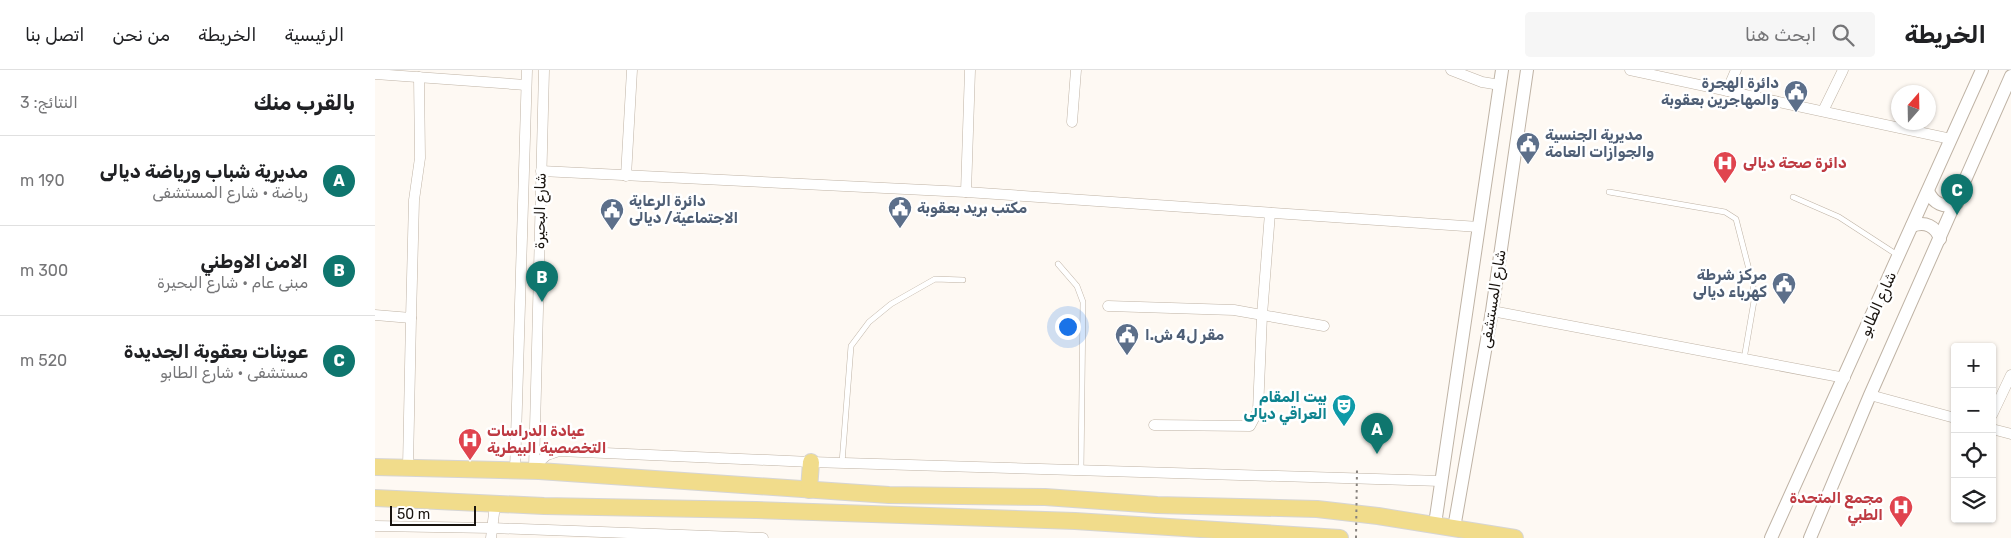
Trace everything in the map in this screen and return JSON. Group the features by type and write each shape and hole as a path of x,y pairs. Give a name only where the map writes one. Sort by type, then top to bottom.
{"main road":[{"path":"809,490 811,462"},
{"path":"375,466 537,471 889,495 1045,497 1157,505 1317,509 1435,524 1515,538"},
{"path":"375,498 495,504 755,510 1075,522 1340,538"}],"street":[{"name":"شارع البحيرة","path":"515,471 527,70"},
{"name":"شارع البحيرة","path":"537,471 541,171 545,70"},
{"path":"626,176 632,70"},
{"path":"966,192 969,70"},
{"path":"1072,122 1076,70"},
{"path":"1451,70 1482,82 1500,85"},
{"name":"شارع المستشفى","path":"1435,524 1502,70"},
{"name":"شارع المستشفى","path":"1454,528 1492,310 1526,70"},
{"path":"1630,70 1951,139"},
{"path":"1727,91 1736,70"},
{"path":"1823,112 1843,70"},
{"name":"شارع الطابو","path":"1771,538 1845,378 1982,70"},
{"path":"375,74 526,84"},
{"name":"شارع الطابو","path":"1810,538 1870,395 1957,203 2011,76"},
{"path":"408,466 414,200 420,158 419,77"},
{"path":"541,171 966,192 1479,227"},
{"path":"1928,191 1933,200 1942,205 1957,203"},
{"path":"1153,425 1249,426 1258,411 1262,315 1270,212"},
{"path":"1912,226 1922,224 1932,227 1940,239"},
{"path":"1107,306 1234,310 1324,326"},
{"path":"1492,310 1845,378"},
{"path":"375,315 411,318"},
{"path":"1996,407 2011,375"},
{"path":"1870,395 1951,417"},
{"path":"1449,428 1450,433 1456,439 1465,439 1471,432"},
{"path":"1996,430 2011,434"},
{"path":"537,471 540,461 559,451 811,462 1441,482"},
{"path":"491,533 495,504"},
{"path":"375,526 491,533 763,538"}],"lane":[{"path":"1609,192 1725,212 1736,219 1753,285 1754,301 1745,359"},
{"path":"1793,196 1839,217 1899,257"},
{"path":"1058,264 1077,286 1083,302 1081,470"},
{"path":"843,463 851,346 869,322 891,304 935,279 963,280"}],"path":[{"path":"1356,538 1357,470"}],"place":[{"name":"دائرة الهجرة والمهاجرين بعقوبة","path":"1796,113"},
{"name":"مديرية الجنسية والجوازات العامة","path":"1528,165"},
{"name":"دائرة صحة ديالى","path":"1725,184"},
{"name":"عوينات بعقوبة الجديدة","path":"1957,215"},
{"name":"مكتب بريد بعقوبة","path":"900,229"},
{"name":"دائرة الرعاية الاجتماعية/ ديالى","path":"612,231"},
{"name":"الامن الاوطني","path":"542,302"},
{"name":"مركز شرطة كهرباء ديالى","path":"1784,305"},
{"name":"مقر ل4 ش.ا","path":"1127,356"},
{"name":"بيت المقام العراقي ديالى","path":"1344,427"},
{"name":"مديرية شباب ورياضة ديالى","path":"1377,454"},
{"name":"عيادة الدراسات التخصصية البيطرية","path":"470,461"},
{"name":"مجمع المتحدة الطبي","path":"1901,528"}]}
